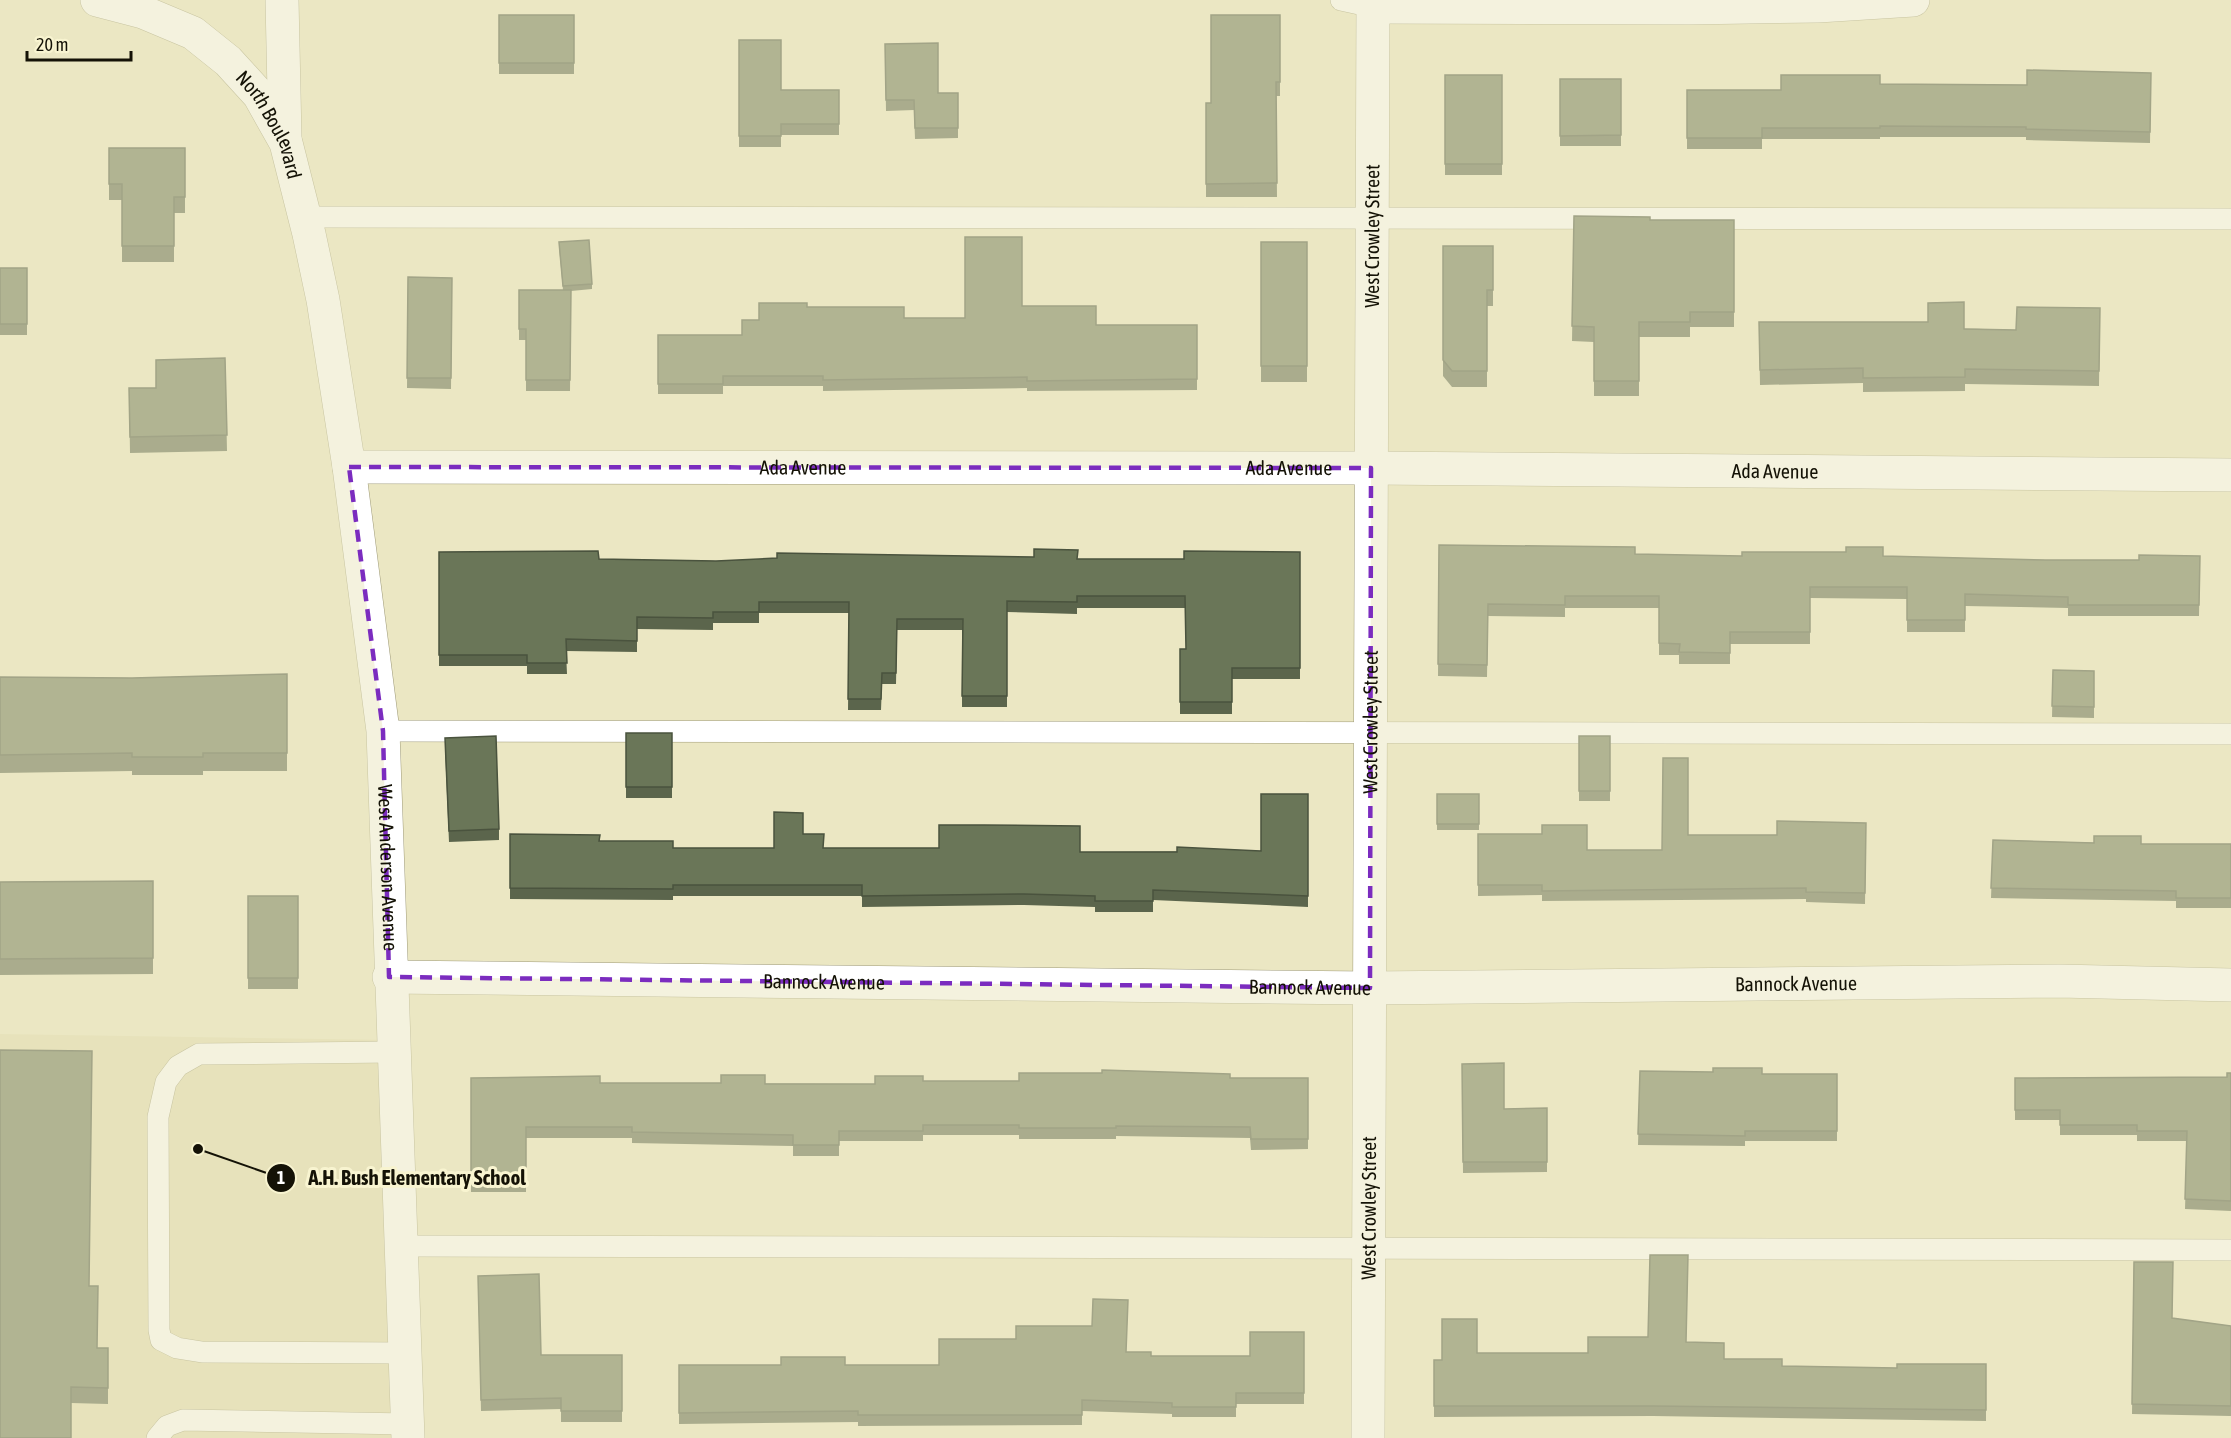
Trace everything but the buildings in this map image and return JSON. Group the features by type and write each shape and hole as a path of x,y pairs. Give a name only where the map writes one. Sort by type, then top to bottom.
{"street":[{"name":"North Boulevard","path":"98,0 143,12 193,33 228,61 259,95 286,143 323,300"},
{"path":"282,0 286,143"},
{"path":"1373,3 1818,3 1912,0"},
{"name":"West Crowley Street","path":"1368,1438 1373,3"},
{"name":"West Anderson Avenue","path":"323,300 349,467 382,731 389,977 408,1431"},
{"name":"Ada Avenue","path":"349,467 1371,468 2231,475"},
{"name":"Bannock Avenue","path":"389,977 1370,988 2060,981 2231,985"}],"lane":[{"path":"1341,0 1373,3"},
{"path":"305,218 2231,219"},
{"path":"382,731 2231,734"},
{"path":"392,1052 199,1054 178,1066 166,1082 158,1117 159,1330 161,1340 177,1348 202,1352 404,1353"},
{"path":"399,1246 2231,1250"},
{"path":"157,1438 167,1426 183,1420 408,1431"}],"highlighted area":[{"path":"349,467 1371,468 1370,988 389,977 383,731"}],"shaded area":[{"path":"0,1034 392,1040 408,1438 0,1438"}],"place":[{"name":"A.H. Bush Elementary School","path":"198,1149"}]}
